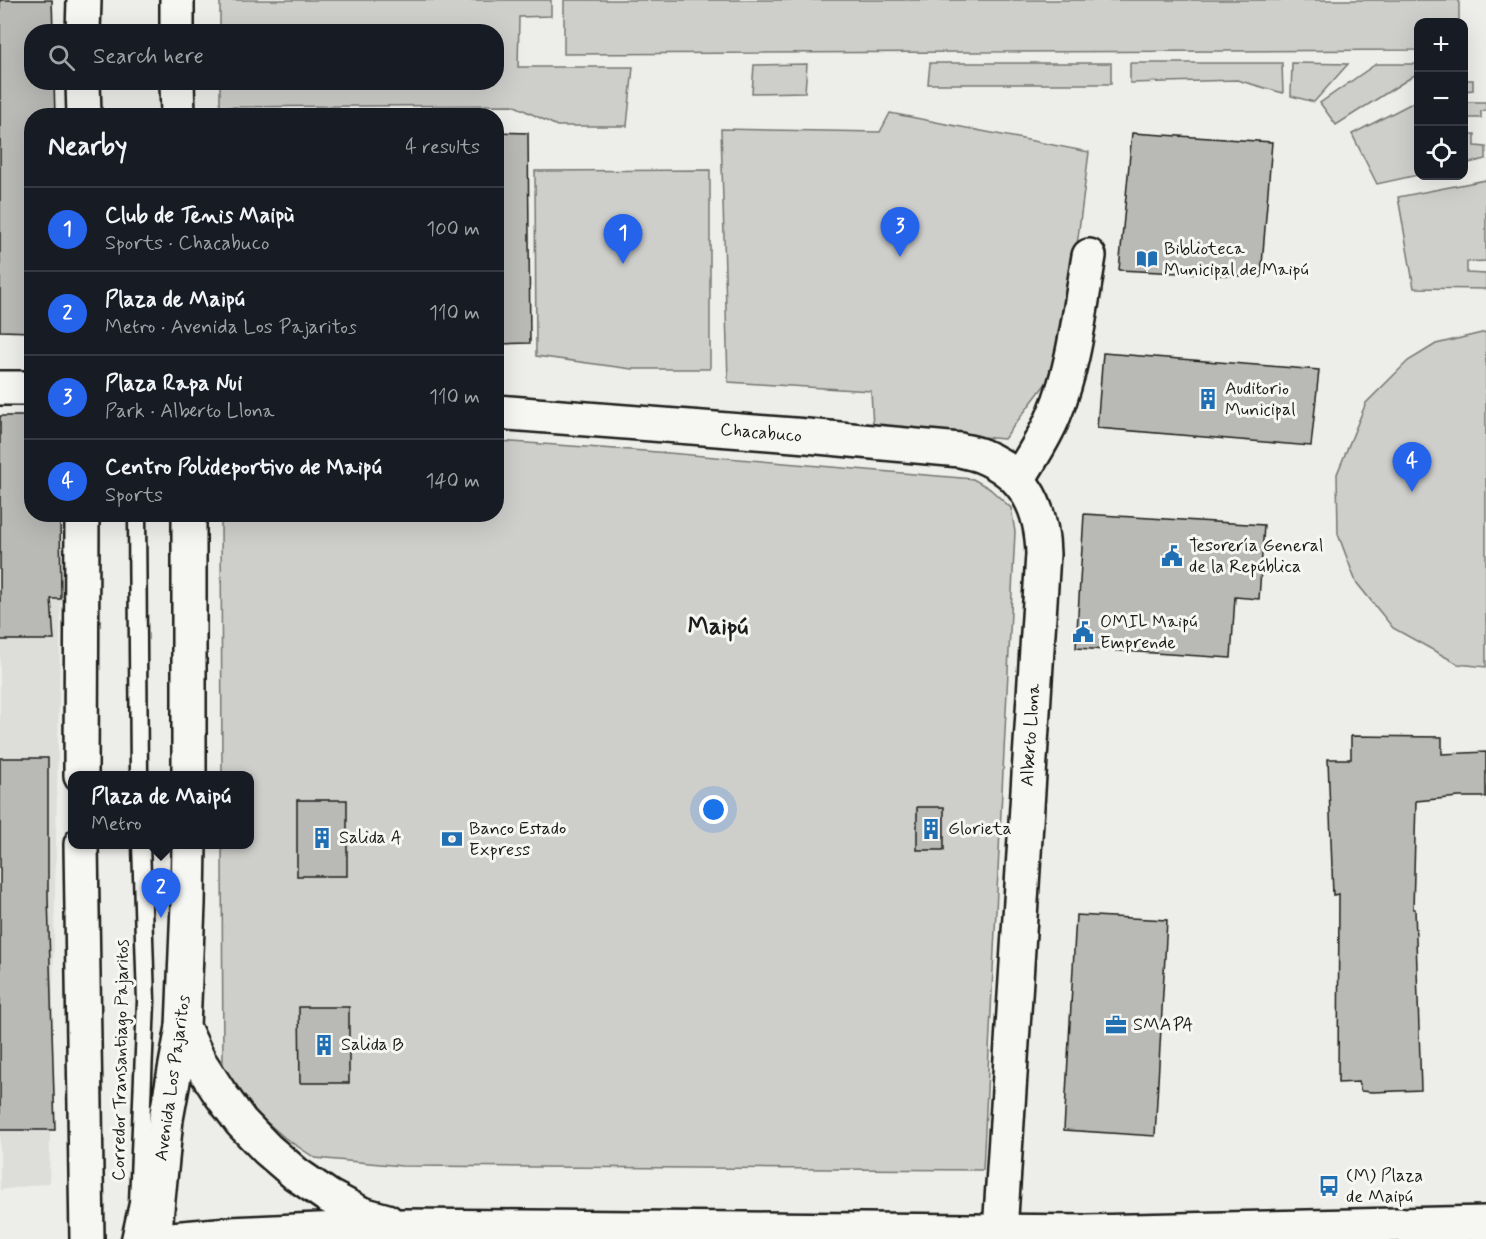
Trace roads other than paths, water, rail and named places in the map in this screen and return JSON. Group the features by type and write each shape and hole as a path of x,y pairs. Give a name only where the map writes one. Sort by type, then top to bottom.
{"main road":[{"path":"177,0 177,24"},
{"path":"83,90 84,108"},
{"path":"177,90 178,108"},
{"path":"1018,480 1045,435 1062,395 1070,366 1089,256"},
{"path":"0,388 24,388"},
{"name":"Chacabuco","path":"504,413 960,450 981,455 1001,466 1018,480"},
{"name":"Alberto Llona","path":"1000,1232 1043,554 1038,514 1018,480"},
{"path":"81,771 82,522"},
{"path":"189,522 189,771"},
{"path":"81,849 87,1239"},
{"name":"Avenida Los Pajaritos","path":"154,1239 166,1119 183,1027 189,904 189,849"},
{"path":"183,1027 199,1060 219,1092 241,1122 267,1149 296,1174 328,1196 362,1214 403,1226"},
{"path":"171,1239 230,1233 403,1226 932,1234 1486,1223"}],"lane":[{"path":"94,90 98,108"},
{"path":"137,522 139,771"},
{"name":"Corredor Transantiago Pajaritos","path":"130,1239 138,1203 146,1001 141,849"}],"place":[{"name":"Plaza Rapa Nui","path":"900,257"},
{"name":"Biblioteca Municipal de Maipú","path":"1147,259"},
{"name":"Club de Tenis Maipù","path":"623,264"},
{"name":"Auditorio Municipal","path":"1208,399"},
{"name":"Centro Polideportivo de Maipú","path":"1412,492"},
{"name":"Tesorería General de la República","path":"1172,556"},
{"name":"OMIL Maipú Emprende","path":"1083,632"},
{"name":"Glorieta","path":"931,829"},
{"name":"Salida A","path":"322,838"},
{"name":"Banco Estado Express","path":"452,839"},
{"name":"Plaza de Maipú","path":"161,918"},
{"name":"SMAPA","path":"1116,1025"},
{"name":"Salida B","path":"324,1045"},
{"name":"(M) Plaza de Maipú","path":"1329,1186"}],"district":[{"name":"Maipú","path":"718,627"}]}
